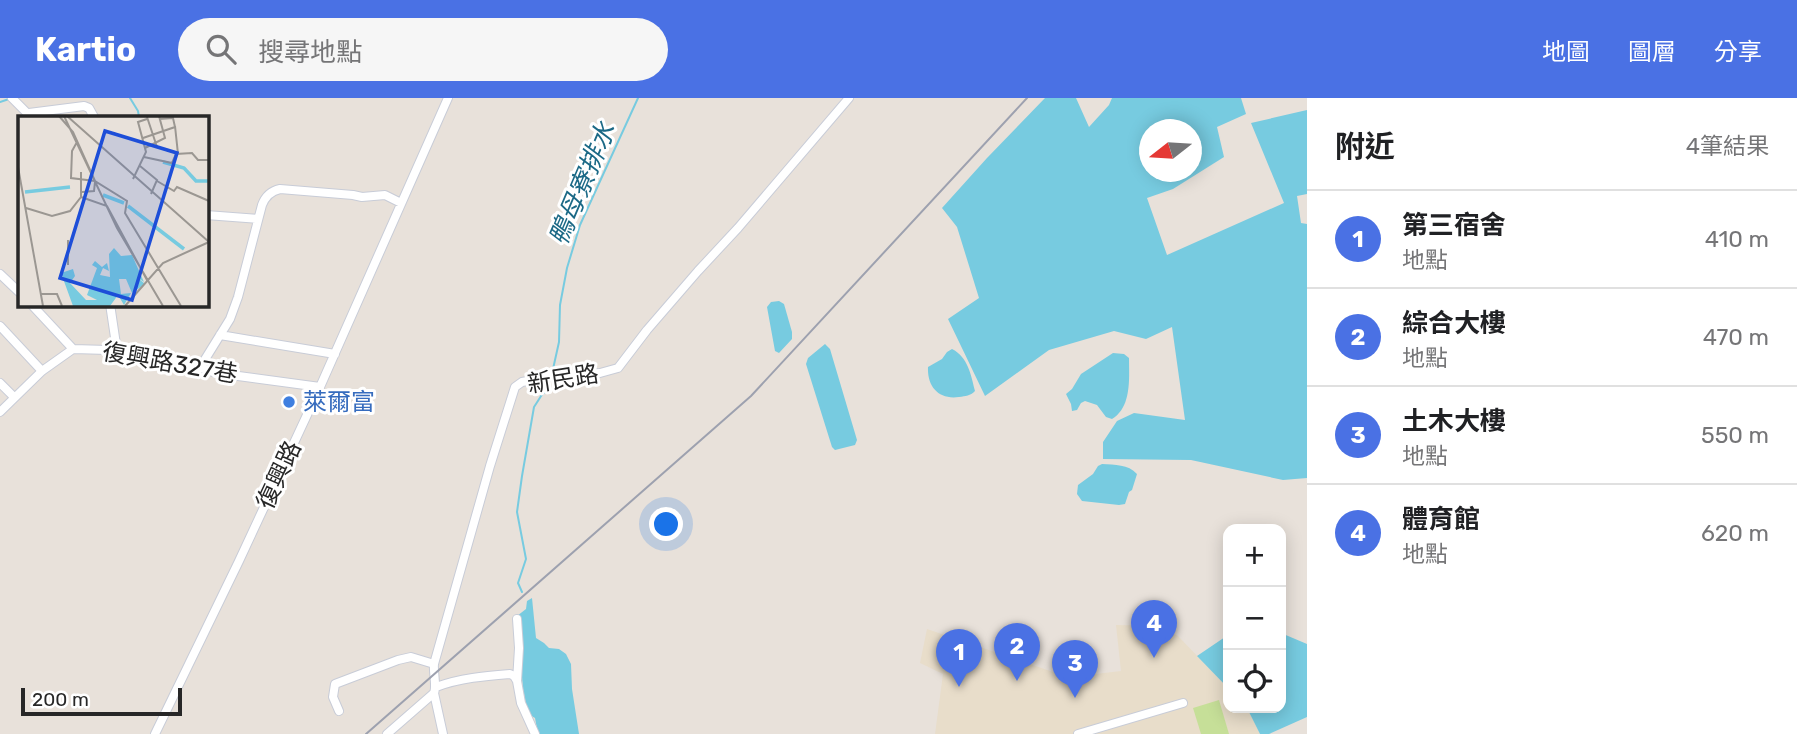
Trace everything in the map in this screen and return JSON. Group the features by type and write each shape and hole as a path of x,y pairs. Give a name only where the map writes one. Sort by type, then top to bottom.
{"street":[{"name":"復興路","path":"155,734 320,387 448,98"},
{"name":"新民路","path":"443,734 435,690 434,664 514,387 522,382 559,375 600,373 618,368 647,330 849,98"},
{"path":"13,100 29,113 84,106 89,108 93,116"},
{"path":"199,369 230,320 264,199 274,190 362,197 385,195 401,202"},
{"path":"208,215 258,219"},
{"path":"0,274 18,291"},
{"path":"33,306 73,349"},
{"path":"110,306 117,351"},
{"path":"0,326 42,371"},
{"path":"220,335 335,354"},
{"name":"復興路327巷","path":"0,412 42,371 73,349 172,358 216,373 320,387"},
{"path":"0,383 14,397"},
{"path":"517,620 517,681 521,703 536,734"},
{"path":"339,711 333,697 335,684 411,657 434,664"},
{"path":"387,734 435,690 451,682 510,674 517,681"},
{"path":"1078,734 1183,703"}],"shaded area":[{"path":"1116,625 1159,626 1178,636 1223,683 1223,713 1250,713 1260,734 935,734 943,674 920,663 927,629 1056,673 1087,675 1121,671"}],"green space":[{"path":"1219,700 1229,734 1201,734 1193,708"}],"water":[{"path":"1045,98 1076,98 1089,127 1112,98 1241,98 1246,114 1217,127 1224,157 1202,171 1202,119 1139,119 1139,182 1184,182 1147,198 1167,255 1284,203 1251,123 1307,110 1307,194 1297,196 1301,223 1307,224 1307,478 1283,480 1191,460 1103,459 1103,442 1117,421 1134,413 1185,420 1172,327 1146,339 1114,331 1049,350 985,396 948,319 979,298 957,227 942,208"},
{"path":"779,301 784,304 792,339 779,353 775,351 767,307 771,302"},
{"path":"825,344 830,349 857,440 855,445 835,450 806,364 808,358"},
{"path":"952,349 962,357 970,373 975,391 968,396 952,397 940,394 930,381 928,367"},
{"path":"1113,353 1124,354 1129,358 1128,391 1123,407 1112,419 1106,417 1097,405 1085,401 1077,410 1072,411 1066,394 1081,374"},
{"path":"1102,464 1125,467 1137,474 1125,504 1082,501 1077,494 1078,485"},
{"path":"532,598 536,638 549,648 559,649 566,654 571,664 579,734 538,734 535,718 528,714 523,689 517,616 526,609 527,601"},
{"path":"1286,635 1307,644 1307,717 1269,734 1260,734 1250,713 1286,713"},
{"path":"1223,638 1223,683 1197,656"}],"waterway":[{"path":"130,98 139,116"},
{"name":"鴨母寮排水","path":"553,369 559,342 560,305 567,268 580,225 638,98"},
{"path":"0,102 9,99"},
{"name":"鴨母寮排水","path":"522,592 518,583 526,559 517,512 522,476 534,407 543,393 555,389"}],"railway":[{"path":"366,734 751,396 1027,98"}],"place":[{"name":"萊爾富","path":"289,402"},
{"name":"體育館","path":"1154,658"},
{"name":"綜合大樓","path":"1017,681"},
{"name":"第三宿舍","path":"959,687"},
{"name":"土木大樓","path":"1075,698"}]}
